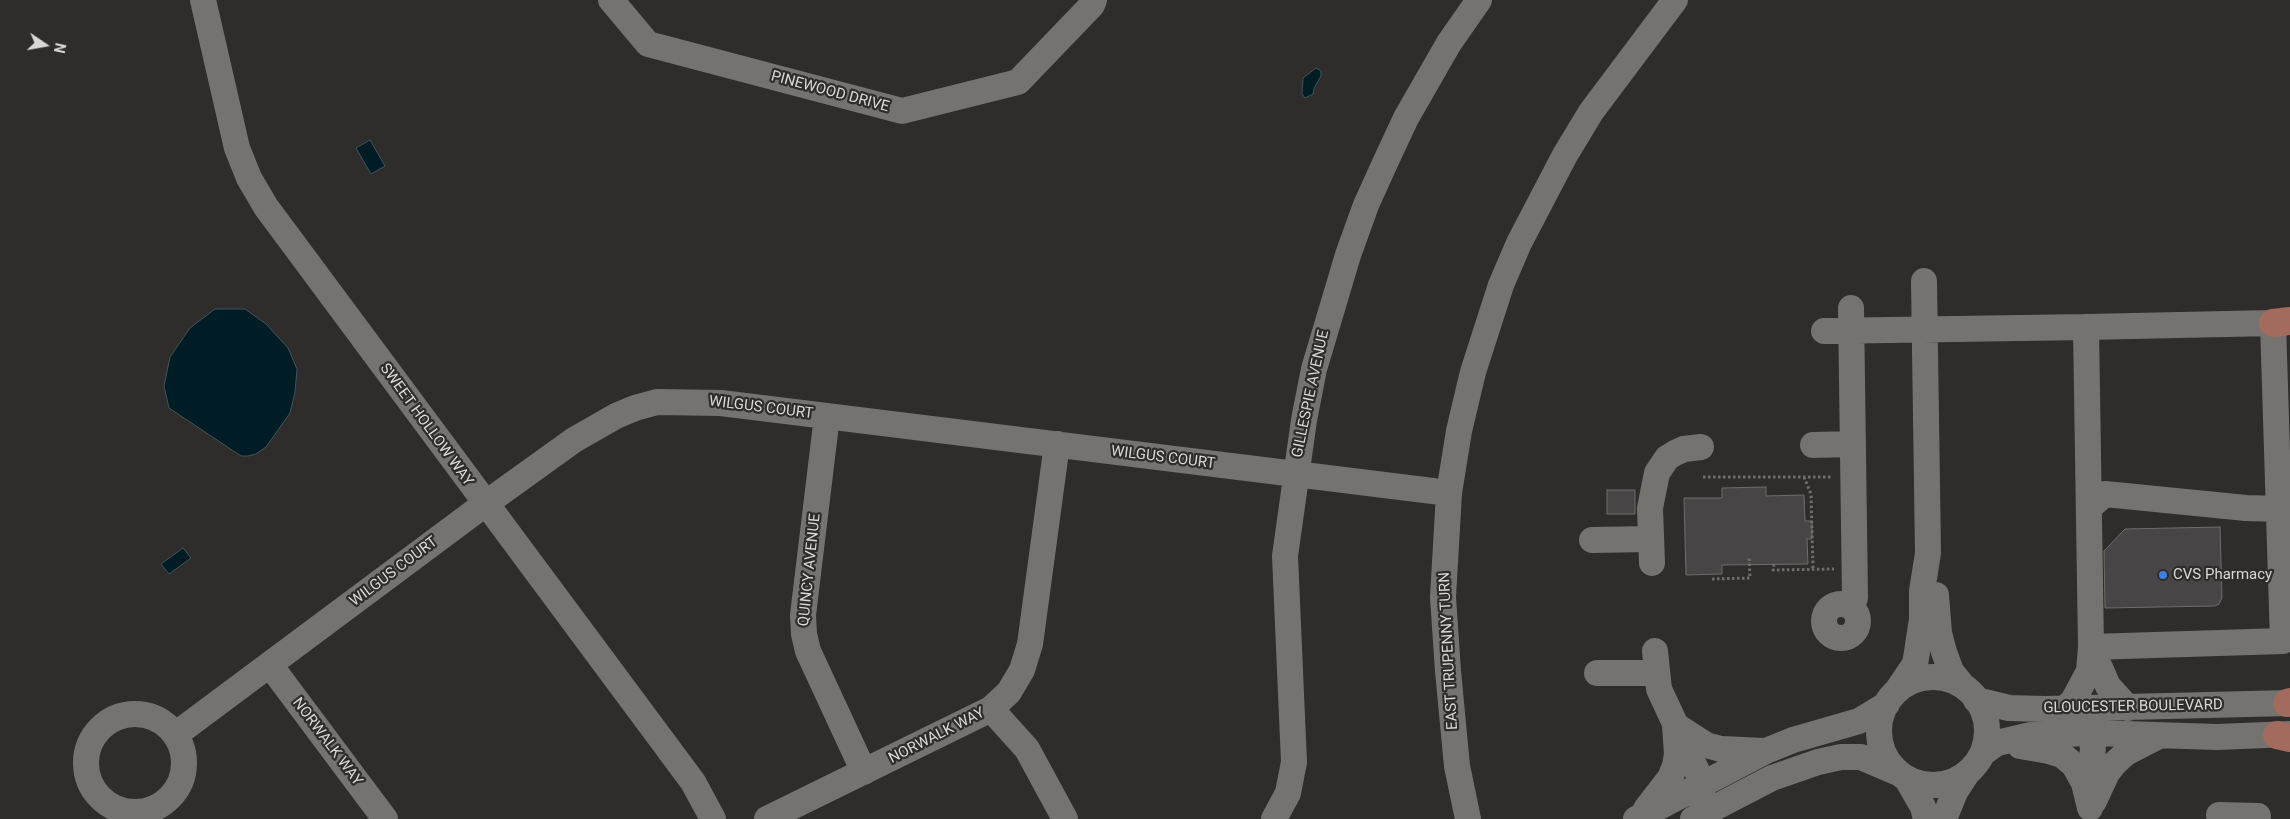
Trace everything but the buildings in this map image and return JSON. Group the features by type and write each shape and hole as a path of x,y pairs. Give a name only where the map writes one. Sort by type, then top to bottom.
{"street":[{"name":"SWEET HOLLOW WAY","path":"203,0 237,148 249,178 266,207 693,782 713,819"},
{"name":"PINEWOOD DRIVE","path":"611,0 648,44 902,111 1018,82 1092,5 1094,0"},
{"name":"GILLESPIE AVENUE","path":"1274,819 1288,793 1294,762 1285,556 1304,420 1321,341 1333,298 1366,205 1406,118 1448,43 1479,0"},
{"name":"EAST TRUPENNY TURN","path":"1468,819 1457,766 1445,641 1443,597 1449,493 1459,431 1473,372 1501,284 1519,243 1565,155 1591,112 1675,0"},
{"path":"1924,281 1928,552 1922,591 1922,619 1914,664 1891,698 1880,721 1879,736 1887,761 1902,775 1924,807 1926,819"},
{"path":"1849,605 1855,598 1851,319"},
{"path":"1824,331 1851,319 1925,329 2282,322 2279,510 2283,641 2090,647"},
{"path":"2064,709 2073,701 2089,671 2090,507 2086,326"},
{"name":"WILGUS COURT","path":"175,735 574,440 616,416 657,402 698,401 1449,493"},
{"name":"QUINCY AVENUE","path":"828,416 803,615 804,634 808,651 864,772"},
{"name":"NORWALK WAY","path":"767,819 991,708 1009,692 1022,670 1030,644 1056,444"},
{"path":"1813,445 1852,444"},
{"path":"1592,540 1652,551 1650,508 1657,473 1667,458 1675,453 1684,449 1701,447"},
{"path":"2090,507 2105,494 2279,510"},
{"path":"1928,552 1938,602 1939,633 1951,671 1981,706 1986,720 1990,748"},
{"path":"2090,647 2108,686 2128,708"},
{"path":"1597,673 1655,662 1659,689 1703,784 1701,801 1667,819"},
{"name":"NORWALK WAY","path":"270,665 385,819"},
{"path":"1638,818 1766,751 1793,740 1859,721 1909,683 1922,678 1944,679 1970,693"},
{"name":"GLOUCESTER BOULEVARD","path":"1970,693 2009,708 2064,709 2094,721 2159,736 2286,736"},
{"name":"GLOUCESTER BOULEVARD","path":"1990,748 2031,735 2094,721 2128,708 2289,703"},
{"path":"991,708 1027,749 1065,819"},
{"path":"2094,721 2098,813"},
{"path":"1675,725 1706,745 1721,750 1766,751"},
{"path":"1638,818 1670,778 1677,754 1675,725"},
{"path":"2098,813 2107,773 2126,753 2159,736"},
{"path":"1944,819 1955,792 1966,774 1990,748"},
{"path":"1990,748 2049,751 2062,755 2074,766 2098,813"},
{"path":"1693,819 1772,778 1818,762 1841,757 1861,757 1922,785 1938,786 1953,782 1966,774"},
{"path":"2212,816 2258,816"}],"path":[{"path":"1804,477 1812,494 1813,569"},
{"path":"1703,478 1838,477"},
{"path":"1712,579 1750,578 1749,556"},
{"path":"1774,564 1773,570 1840,568"}],"water":[{"path":"1316,68 1321,71 1321,76 1314,88 1313,94 1305,98 1302,94 1303,78"},
{"path":"370,140 385,166 371,174 356,148"},
{"path":"215,309 245,309 266,324 288,348 297,369 295,392 290,413 266,447 256,454 241,456 169,408 164,386 170,357 190,328"},
{"path":"183,548 191,558 169,574 161,564"}],"place":[{"name":"CVS Pharmacy","path":"2163,575"}]}
